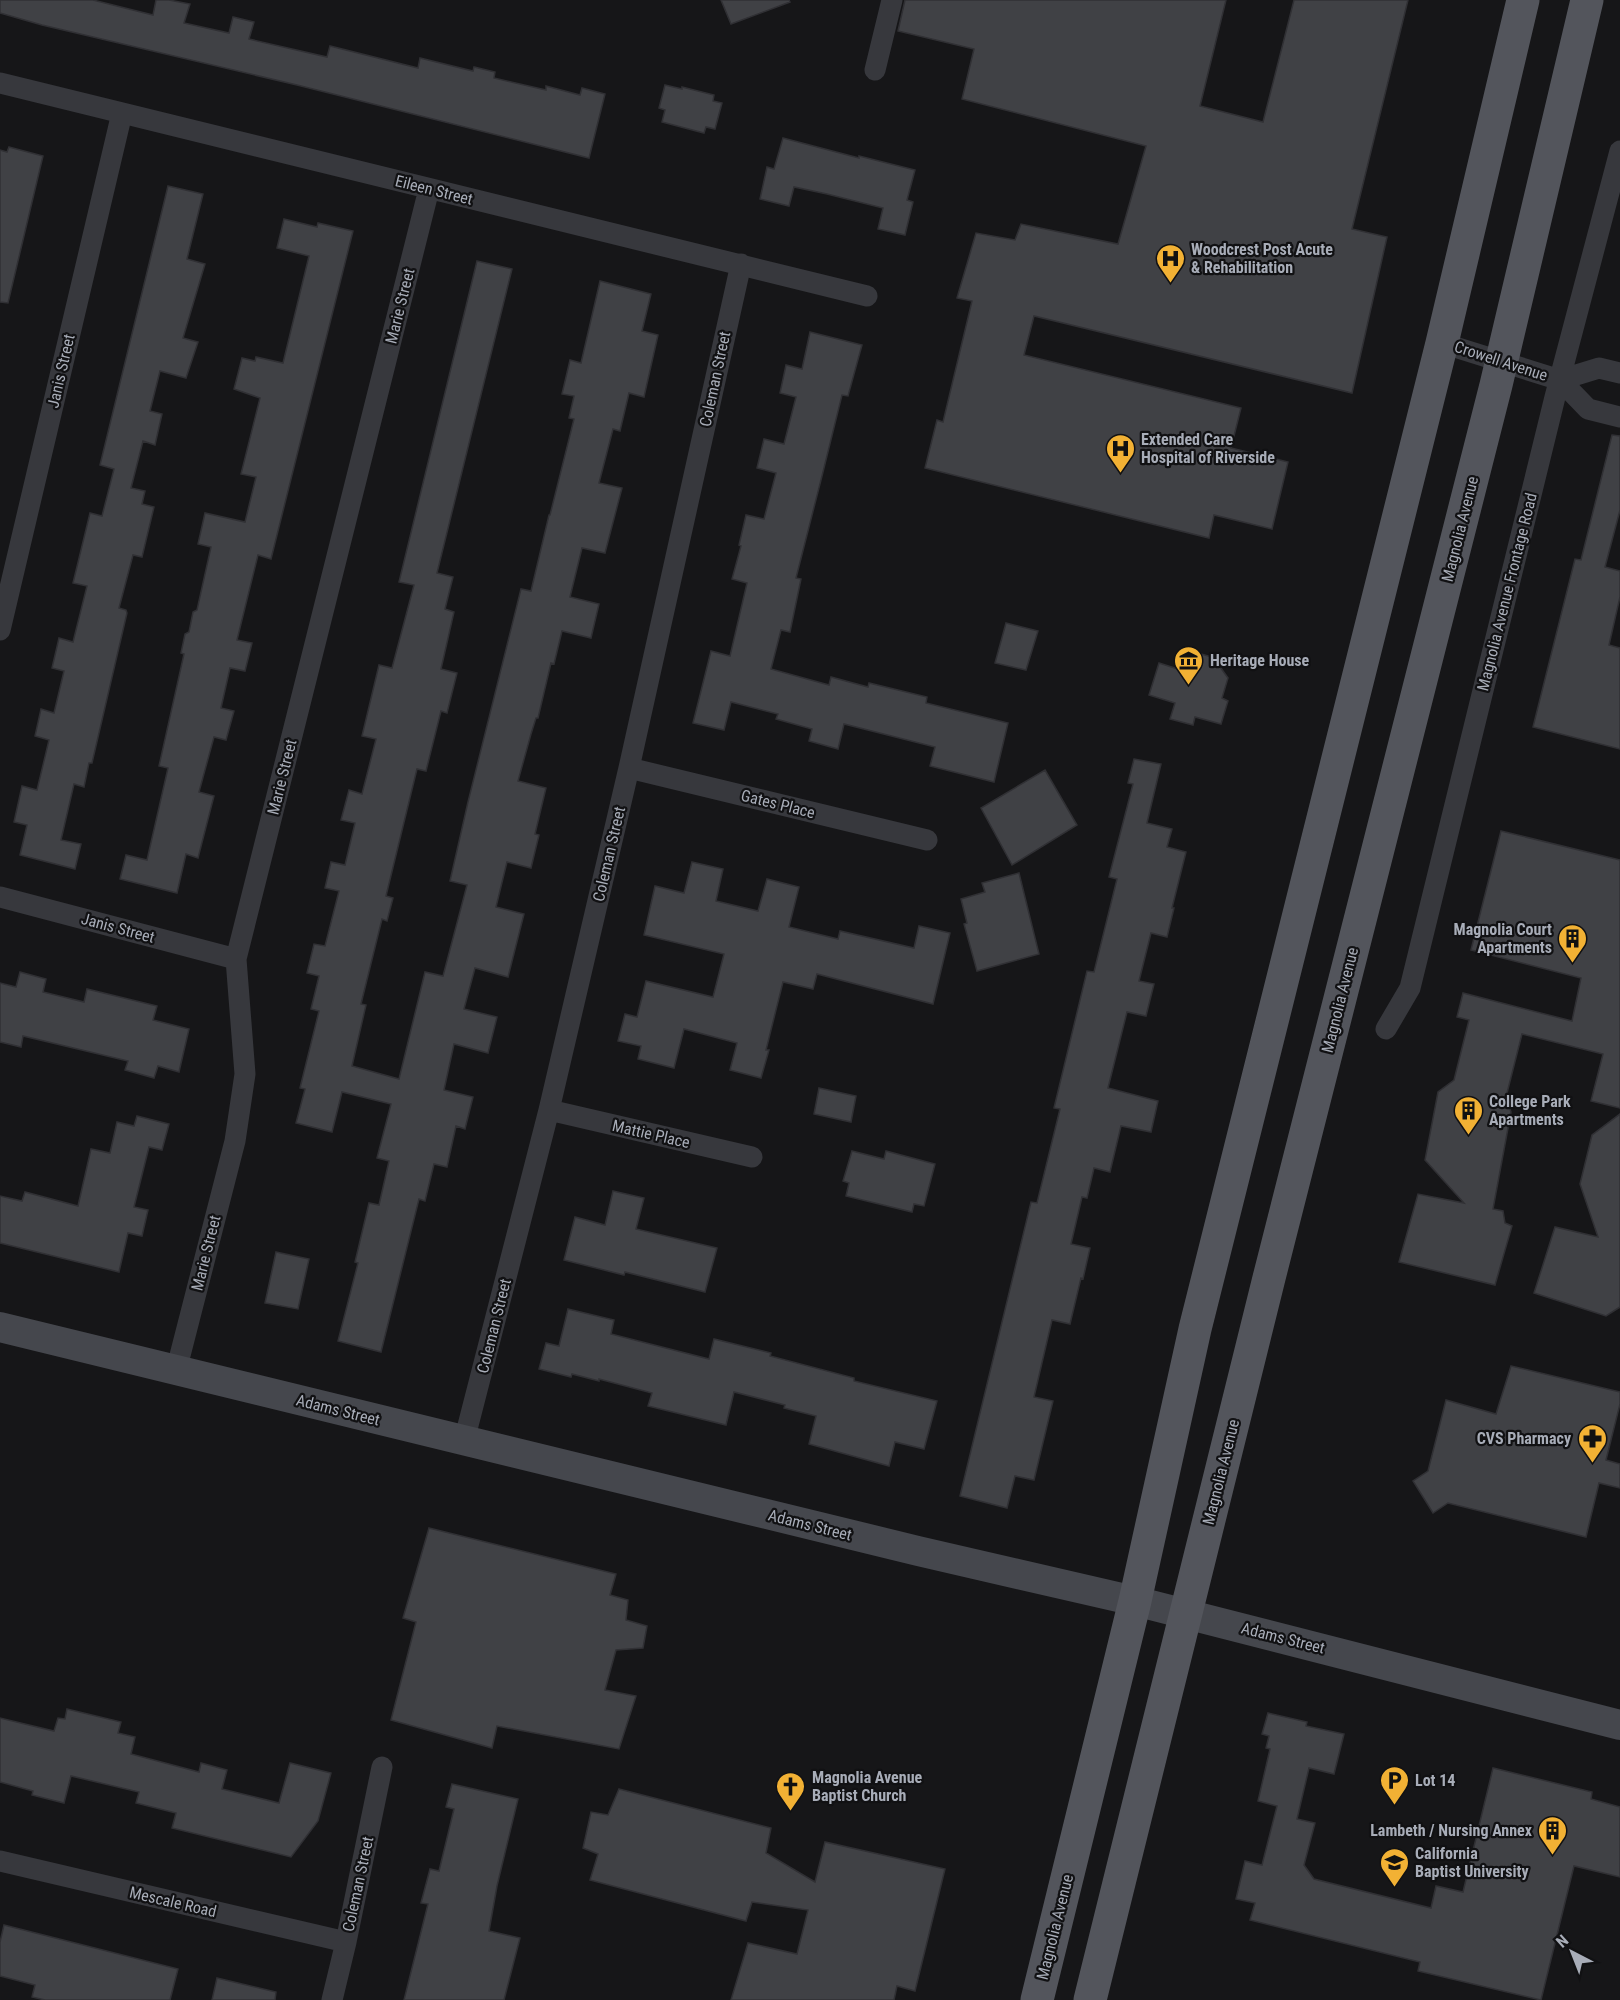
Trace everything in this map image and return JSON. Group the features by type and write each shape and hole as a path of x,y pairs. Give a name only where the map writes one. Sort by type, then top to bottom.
{"main road":[{"name":"Magnolia Avenue","path":"1037,2000 1135,1601 1195,1329 1442,343 1523,0"},
{"name":"Magnolia Avenue","path":"1090,2000 1185,1613 1501,362 1587,0"},
{"name":"Adams Street","path":"0,1327 918,1551 1185,1613 1620,1725"}],"street":[{"path":"875,70 892,0"},
{"name":"Eileen Street","path":"0,83 867,296"},
{"name":"Janis Street","path":"0,630 122,113"},
{"name":"Magnolia Avenue Frontage Road","path":"1386,1029 1410,988 1560,380 1620,150"},
{"name":"Marie Street","path":"176,1371 235,1141 245,1074 236,959 429,189"},
{"name":"Coleman Street","path":"464,1441 549,1110 629,768 741,264"},
{"name":"Crowell Avenue","path":"1442,343 1560,380 1588,409 1620,417"},
{"name":"Crowell Avenue","path":"1560,380 1599,368 1620,374"},
{"name":"Gates Place","path":"629,768 927,840"},
{"name":"Janis Street","path":"0,897 236,959"},
{"name":"Mattie Place","path":"549,1110 752,1157"},
{"name":"Coleman Street","path":"332,2000 382,1767"},
{"name":"Mescale Road","path":"0,1861 346,1942"}],"building":[{"path":"0,0 93,0 153,15 156,0 169,0 190,4 184,23 229,33 233,17 254,22 249,39 327,57 330,46 418,68 420,58 473,71 474,67 495,72 494,78 546,90 546,86 580,95 582,88 605,94 589,158 297,85 42,25 0,13"},
{"path":"721,0 789,0 790,2 731,24"},
{"path":"905,0 1226,0 1200,106 1263,122 1294,0 1408,0 1352,229 1387,237 1352,393 1034,316 1024,355 1241,408 1231,448 1288,462 1272,529 1214,515 1209,538 925,468 937,420 943,422 972,301 957,298 976,233 1015,240 1021,224 1118,244 1146,146 962,99 974,49 898,31"},
{"path":"665,85 714,95 713,101 722,103 715,129 706,127 704,133 662,122 665,110 659,108"},
{"path":"783,138 915,170 907,200 913,202 905,235 878,229 883,208 827,194 794,187 789,206 760,199 767,167 774,169"},
{"path":"9,147 43,156 8,303 0,302 0,150 7,152"},
{"path":"168,186 203,194 187,259 205,264 183,338 198,342 186,378 160,371 150,411 162,414 155,445 143,441 131,488 145,491 142,504 154,507 142,557 133,555 119,608 126,610 127,613 92,763 89,763 84,787 74,784 61,840 81,844 75,869 20,855 27,825 14,822 22,786 37,790 49,740 35,736 41,709 54,713 64,671 52,668 59,638 73,642 87,586 73,583 90,513 102,516 114,469 100,465"},
{"path":"284,219 317,227 318,223 353,231 271,559 258,555 237,640 252,643 245,671 230,668 221,708 234,711 226,740 214,737 199,792 214,796 198,858 186,854 177,893 120,879 126,855 147,860 168,768 159,766 184,654 181,653 193,612 197,610 211,547 198,544 205,513 245,522 256,477 241,474 260,398 234,389 242,358 255,361 256,357 283,363 309,256 277,248"},
{"path":"477,261 512,269 437,573 453,577 445,609 454,612 441,669 457,673 447,713 441,711 426,771 417,769 386,896 393,898 387,921 382,919 361,1004 366,1005 352,1066 399,1079 425,972 443,976 467,885 450,881 521,589 531,591 574,419 569,418 574,396 562,394 570,360 581,363 600,281 651,294 642,331 658,335 644,397 629,393 620,431 613,429 599,483 622,488 605,553 582,548 570,597 599,604 591,638 562,631 518,781 546,788 535,834 539,835 531,868 507,862 496,907 524,914 508,977 475,968 464,1009 497,1017 488,1053 454,1044 444,1090 473,1097 465,1129 456,1126 447,1167 434,1164 425,1201 419,1199 381,1352 338,1341 358,1263 355,1262 369,1203 379,1205 389,1161 377,1158 391,1104 342,1092 332,1132 296,1123 305,1089 300,1088 319,1011 311,1009 319,976 307,973 314,944 325,946 339,891 325,888 331,862 345,865 355,823 341,820 349,790 362,794 376,739 362,736 379,665 392,668 414,585 399,582"},
{"path":"810,332 862,345 848,396 842,395 796,578 801,579 790,632 781,630 771,669 829,685 831,677 868,687 869,683 927,697 926,703 1008,723 994,782 930,766 935,747 844,724 838,749 809,741 812,729 776,719 778,714 731,702 724,730 693,723 711,651 730,656 747,583 732,579 746,515 764,519 776,473 757,468 764,439 784,444 796,397 780,393 786,365 802,369"},
{"path":"1612,435 1620,436 1620,510 1605,567 1620,571 1620,597 1609,645 1620,648 1620,749 1533,727 1575,559 1581,560"},
{"path":"1006,623 1038,631 1026,670 995,663"},
{"name":"Heritage House","path":"1187,650 1219,659 1218,664 1228,678 1222,698 1228,701 1221,724 1195,717 1193,725 1170,719 1175,703 1149,695 1159,663 1181,670"},
{"path":"1134,759 1161,764 1147,823 1172,829 1167,847 1186,852 1167,937 1151,933 1139,981 1154,984 1146,1016 1127,1012 1108,1088 1158,1101 1151,1132 1121,1126 1110,1172 1094,1168 1087,1198 1082,1197 1071,1244 1090,1248 1083,1279 1081,1278 1070,1324 1052,1320 1034,1397 1053,1401 1034,1480 1015,1476 1007,1508 960,1496 1031,1202 1037,1203 1060,1109 1054,1108 1087,971 1094,972 1117,879 1109,877 1133,784 1128,783"},
{"path":"1045,770 1077,825 1012,865 981,808"},
{"path":"1501,831 1620,860 1620,1108 1591,1101 1603,1054 1522,1034 1506,1097 1511,1112 1493,1209 1503,1211 1505,1223 1512,1226 1495,1285 1399,1262 1418,1194 1464,1203 1425,1160 1438,1092 1454,1080 1469,1020 1457,1017 1463,993 1572,1021 1581,978 1471,950"},
{"path":"692,862 723,869 716,901 758,911 767,879 799,887 789,927 838,939 840,931 914,948 919,926 950,933 933,1004 817,974 813,989 783,982 761,1078 730,1070 737,1043 684,1029 674,1068 638,1059 641,1046 618,1041 625,1014 637,1017 646,981 713,997 724,954 644,935 655,886 684,893"},
{"path":"1019,873 1039,954 977,971 964,924 967,923 961,899 985,892 982,883"},
{"path":"20,972 46,979 43,992 84,1002 87,989 157,1006 153,1020 189,1029 179,1072 158,1066 154,1078 125,1070 128,1061 23,1036 21,1047 0,1042 0,983 16,987"},
{"path":"819,1088 856,1096 851,1122 814,1114"},
{"path":"1620,1114 1620,1307 1606,1316 1534,1293 1555,1227 1598,1237 1580,1184 1592,1135"},
{"path":"137,1116 169,1124 162,1150 149,1147 134,1207 148,1210 142,1236 128,1233 119,1272 0,1243 0,1196 22,1201 25,1192 78,1206 91,1149 110,1153 117,1122 134,1126"},
{"path":"852,1151 884,1159 886,1151 935,1164 924,1206 914,1204 912,1212 846,1196 849,1183 843,1181"},
{"path":"613,1191 644,1198 636,1229 717,1248 705,1292 564,1260 575,1217 605,1225"},
{"path":"276,1252 309,1259 298,1309 265,1303"},
{"path":"568,1309 614,1320 611,1334 709,1359 714,1339 771,1353 770,1356 854,1378 854,1381 937,1401 924,1449 895,1442 889,1466 809,1444 816,1416 784,1408 785,1405 734,1392 726,1425 648,1406 652,1393 599,1379 599,1381 572,1374 571,1377 539,1369 546,1343 559,1346"},
{"name":"CVS Pharmacy","path":"1511,1366 1620,1392 1620,1404 1606,1460 1620,1464 1620,1488 1599,1483 1586,1537 1448,1503 1433,1513 1413,1481 1428,1471 1446,1400 1496,1414"},
{"path":"429,1528 616,1574 610,1595 628,1600 626,1620 647,1626 643,1648 616,1650 605,1690 636,1696 619,1749 497,1726 492,1748 391,1720 416,1622 403,1618"},
{"path":"67,1709 121,1722 118,1733 135,1737 131,1754 199,1772 201,1763 227,1770 222,1789 279,1803 290,1763 331,1773 318,1821 291,1857 172,1828 176,1813 136,1803 139,1792 71,1776 64,1803 32,1795 33,1791 0,1782 0,1718 54,1731 58,1718 65,1719"},
{"path":"1268,1713 1307,1722 1306,1726 1344,1734 1334,1774 1309,1768 1297,1819 1315,1823 1304,1865 1314,1879 1431,1908 1436,1886 1463,1892 1493,1768 1592,1792 1591,1799 1620,1807 1620,1877 1574,1866 1541,2000 1418,1971 1420,1962 1250,1920 1255,1903 1236,1899 1245,1861 1262,1865 1277,1806 1258,1801 1270,1749 1266,1748 1269,1736 1262,1734"},
{"path":"452,1784 518,1799 497,1886 489,1931 520,1938 504,2000 404,2000 428,1904 421,1903 430,1869 439,1871 454,1809 446,1807"},
{"path":"619,1789 771,1828 766,1853 815,1882 825,1842 945,1869 915,1991 897,1986 894,2000 731,2000 748,1943 797,1954 808,1910 752,1902 746,1921 590,1880 598,1854 583,1848 591,1812 608,1815"},
{"path":"4,1925 178,1969 170,2000 45,2000 32,1997 35,1985 0,1976 0,1942"},
{"path":"217,1978 276,1992 275,2000 212,2000"}],"place":[{"name":"Woodcrest Post Acute & Rehabilitation","path":"1170,284"},
{"name":"Extended Care Hospital of Riverside","path":"1120,474"},
{"name":"Heritage House","path":"1189,686"},
{"name":"Magnolia Court Apartments","path":"1573,964"},
{"name":"College Park Apartments","path":"1468,1136"},
{"name":"CVS Pharmacy","path":"1592,1464"},
{"name":"Lot 14","path":"1394,1806"},
{"name":"Magnolia Avenue Baptist Church","path":"791,1812"},
{"name":"Lambeth / Nursing Annex","path":"1553,1856"},
{"name":"California Baptist University","path":"1394,1888"}]}
